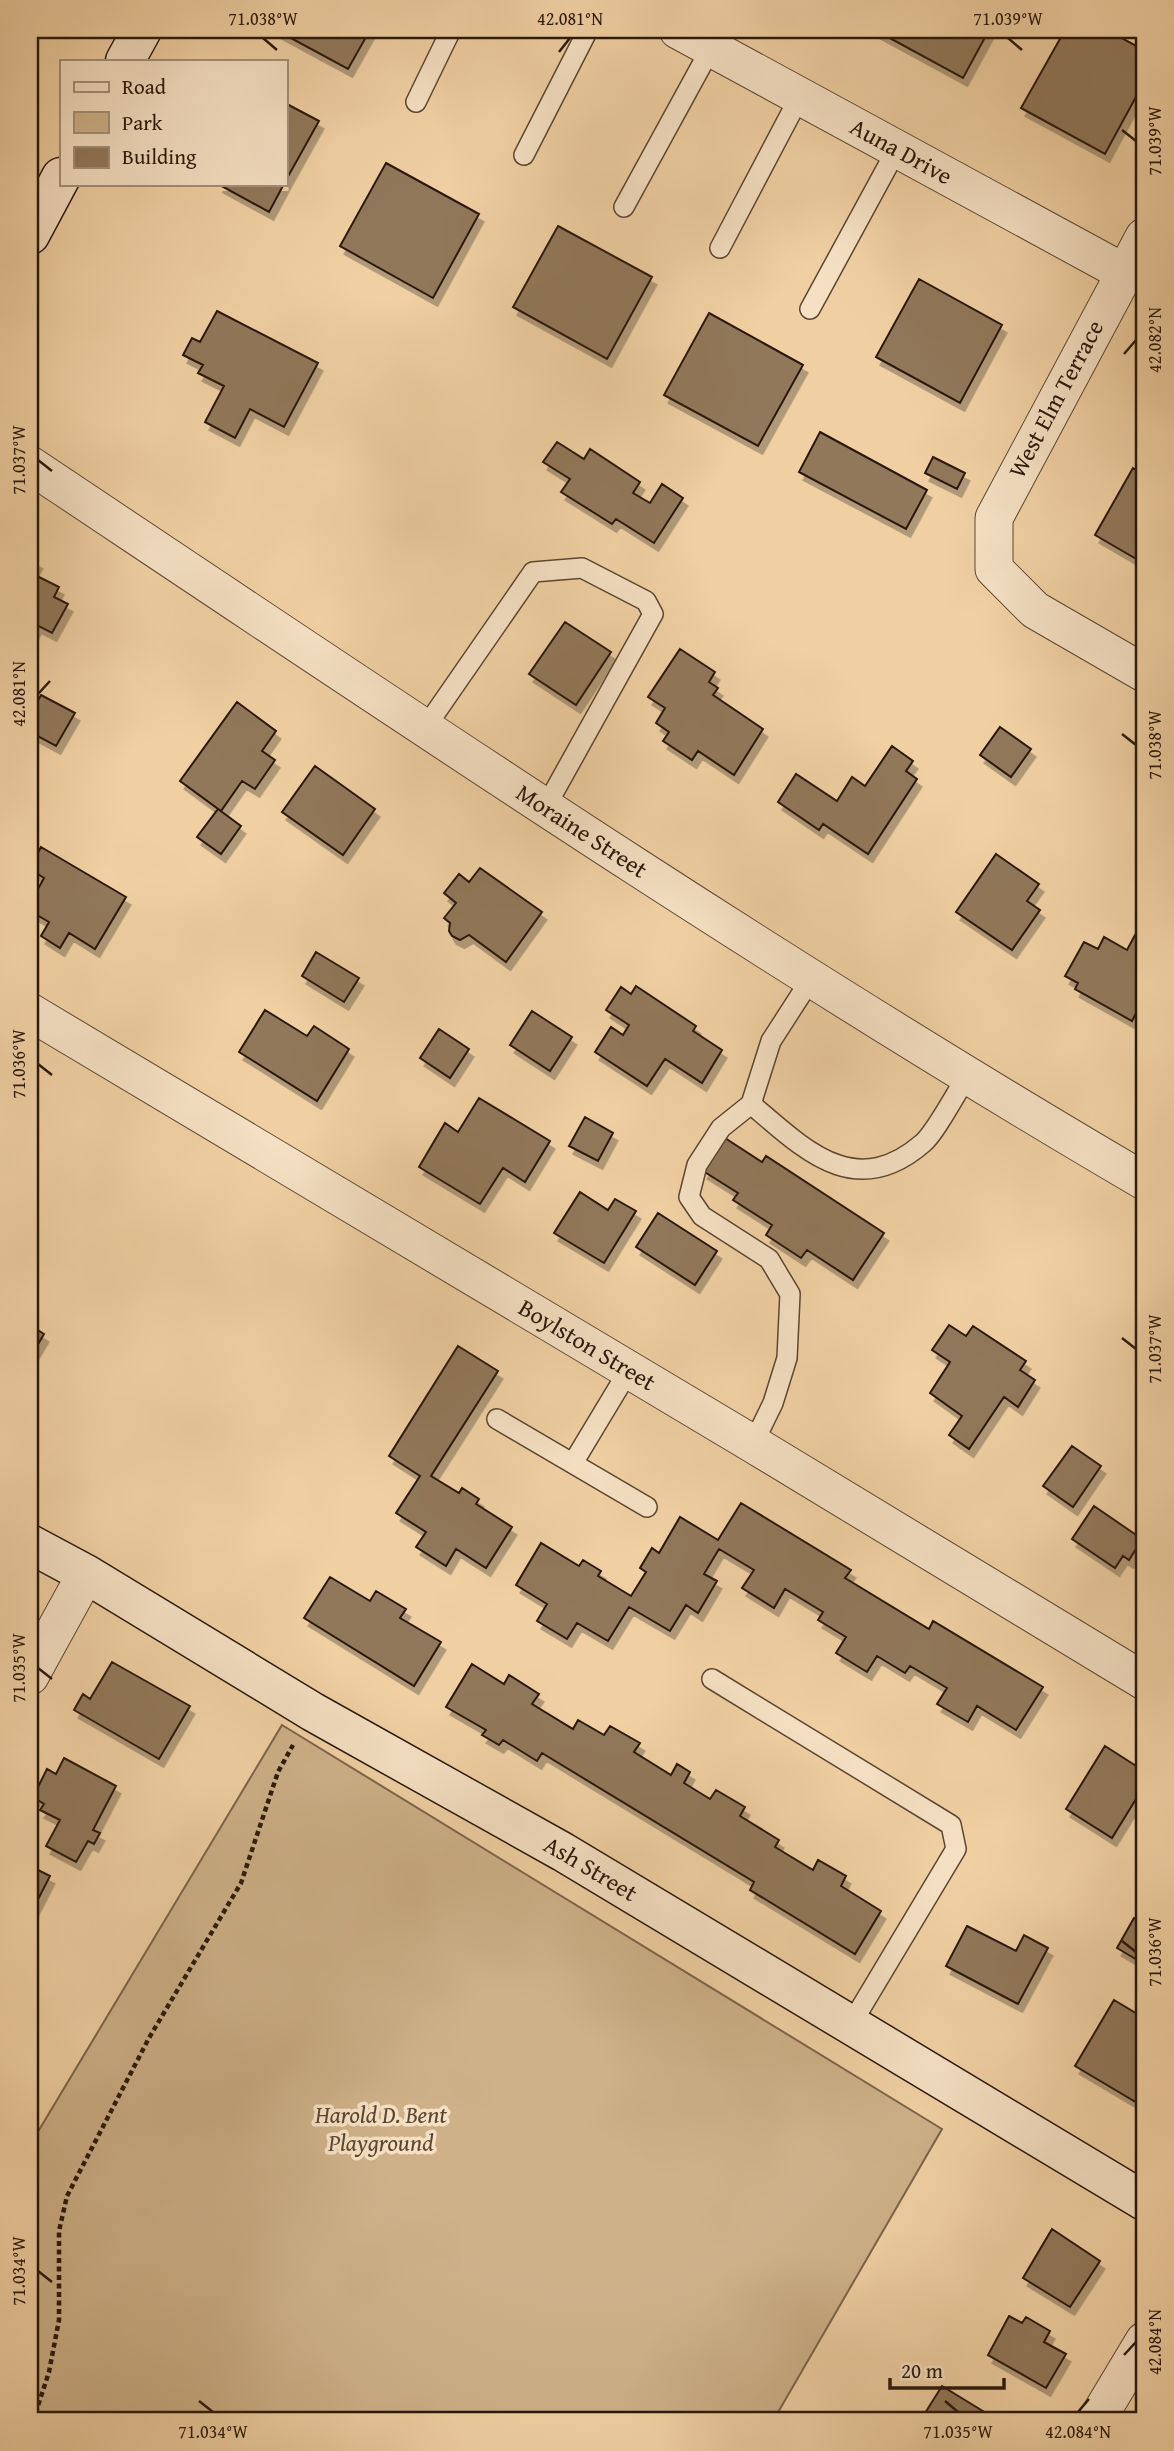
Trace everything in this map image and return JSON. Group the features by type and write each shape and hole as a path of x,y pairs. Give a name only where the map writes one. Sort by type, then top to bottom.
{"street":[{"path":"126,60 142,30"},
{"name":"Auna Drive","path":"678,30 1123,272"},
{"path":"30,235 60,179"},
{"name":"West Elm Terrace","path":"1144,237 1123,272 994,519 994,569 1035,610 1144,673"},
{"name":"Moraine Street","path":"30,464 545,808 811,979 1022,1110 1144,1181"},
{"name":"Boylston Street","path":"30,1012 1144,1681"},
{"name":"Ash Street","path":"30,1544 86,1574 313,1712 563,1852 1144,2201"},
{"path":"30,1676 86,1574"},
{"path":"1096,2421 1144,2341"}],"lane":[{"path":"416,102 452,30"},
{"path":"524,155 588,30"},
{"path":"624,207 711,48"},
{"path":"720,248 800,96"},
{"path":"810,309 897,149"},
{"path":"425,728 533,572 582,568 646,601 653,614 545,808"},
{"path":"752,1444 773,1403 786,1358 790,1294 769,1259 702,1216 689,1197 697,1165 721,1128 751,1104 771,1041 811,979"},
{"path":"751,1104 809,1152 846,1170 891,1165 925,1142 968,1075"},
{"path":"573,1464 629,1370"},
{"path":"498,1419 647,1507"},
{"path":"712,1679 951,1825 956,1849 850,2026"}],"path":[{"path":"33,2421 49,2372 59,2320 59,2231 67,2196 149,2038 241,1883 278,1772 313,1712"}],"green space":[{"name":"Harold D. Bent Playground","path":"282,1725 942,2129 773,2421 30,2421 30,2145"}],"building":[{"path":"276,30 370,30 348,69"},
{"path":"875,30 989,30 963,78"},
{"path":"1065,30 1107,30 1144,50 1144,82 1105,154 1021,108"},
{"path":"287,104 319,121 287,178"},
{"path":"386,163 479,214 433,298 340,246"},
{"path":"222,186 283,186 269,212"},
{"path":"558,226 652,277 607,359 513,307"},
{"path":"919,279 1002,325 960,403 876,357"},
{"path":"217,311 318,363 284,427 250,409 235,438 205,422 224,386 198,373 203,365 183,355 192,338 200,342"},
{"path":"709,313 803,365 758,446 664,395"},
{"path":"820,432 927,490 906,529 799,472"},
{"path":"557,442 584,459 590,449 640,482 633,493 650,503 662,484 683,498 654,543 616,519 612,524 561,492 570,479 543,462"},
{"path":"933,457 965,473 957,489 925,473"},
{"path":"1133,468 1144,475 1144,551 1138,560 1095,535"},
{"path":"30,557 38,561 31,573 59,587 54,597 68,604 52,633 37,625 30,638"},
{"path":"565,622 611,652 576,705 529,674"},
{"path":"680,649 715,672 709,682 718,688 713,695 763,729 734,775 698,751 692,760 663,741 669,732 656,723 665,708 648,697"},
{"path":"41,695 75,713 56,746 30,732 30,715"},
{"path":"237,702 276,731 262,751 275,760 255,789 242,781 221,811 180,781"},
{"path":"1000,727 1031,749 1011,777 980,755"},
{"path":"892,746 913,761 906,771 917,779 868,854 823,824 819,830 778,802 796,774 837,801 852,777 865,786"},
{"path":"315,766 375,809 343,855 282,812"},
{"path":"218,809 241,826 221,854 197,837"},
{"path":"41,847 126,897 95,949 69,933 60,948 41,936 49,922 30,911 30,903 44,878 30,867"},
{"path":"996,854 1039,884 1027,901 1040,910 1012,950 956,912"},
{"path":"480,868 542,912 506,962 469,935 460,940 452,936 449,931 450,923 444,918 456,903 444,893 459,874 469,882"},
{"path":"1135,935 1144,940 1144,998 1132,1021 1075,989 1078,983 1065,976 1084,942 1098,949 1104,937 1127,950"},
{"path":"316,952 359,978 344,1002 302,976"},
{"path":"636,986 696,1026 693,1031 722,1050 702,1083 665,1059 647,1086 595,1052 611,1027 623,1035 629,1025 606,1010 621,987 631,994"},
{"path":"265,1010 307,1036 314,1026 349,1049 317,1101 239,1052"},
{"path":"532,1011 572,1037 550,1071 510,1045"},
{"path":"439,1029 469,1049 450,1078 420,1058"},
{"path":"479,1098 550,1141 525,1182 503,1168 480,1204 419,1167 445,1123 458,1132"},
{"path":"585,1117 613,1133 598,1161 569,1146"},
{"path":"725,1138 762,1162 766,1156 884,1233 853,1280 807,1250 801,1258 766,1235 772,1225 733,1200 738,1193 703,1171"},
{"path":"580,1192 608,1210 615,1199 636,1211 604,1263 554,1233"},
{"path":"658,1213 717,1251 695,1285 636,1247"},
{"path":"30,1325 44,1334 30,1358"},
{"path":"949,1325 966,1336 973,1326 1026,1361 1020,1370 1035,1380 1018,1407 1004,1397 969,1449 949,1435 962,1416 930,1393 950,1362 932,1350"},
{"path":"458,1346 498,1371 431,1476 459,1493 462,1488 479,1499 476,1504 512,1527 486,1568 456,1549 446,1566 416,1547 426,1532 396,1513 420,1476 389,1456"},
{"path":"1072,1446 1101,1466 1073,1507 1043,1486"},
{"path":"741,1503 851,1570 845,1578 929,1629 933,1621 1043,1687 1016,1730 977,1706 968,1722 937,1704 947,1688 910,1666 905,1673 877,1656 867,1672 836,1653 846,1637 818,1620 823,1612 785,1589 774,1608 742,1588 754,1570 719,1549 704,1574 717,1581 698,1613 686,1605 670,1631 629,1607 608,1641 577,1623 567,1639 537,1621 547,1604 516,1585 541,1543 579,1566 583,1560 601,1571 598,1576 631,1596 646,1572 640,1568 652,1548 659,1553 680,1517 718,1540"},
{"path":"1094,1506 1142,1539 1129,1560 1123,1556 1115,1568 1072,1539"},
{"path":"330,1577 370,1601 376,1591 406,1609 400,1618 441,1642 414,1686 304,1618"},
{"path":"112,1662 190,1706 159,1759 74,1710 83,1694 90,1699"},
{"path":"472,1664 504,1684 509,1675 539,1694 532,1704 573,1729 578,1720 604,1735 610,1726 640,1743 634,1752 671,1775 677,1764 690,1772 684,1783 710,1799 716,1790 745,1807 740,1816 779,1840 775,1847 813,1870 818,1860 846,1876 841,1886 881,1911 855,1954 750,1890 754,1882 542,1753 537,1761 503,1740 499,1745 482,1735 486,1730 446,1707"},
{"path":"1105,1746 1144,1771 1144,1786 1112,1838 1066,1809"},
{"path":"64,1758 116,1786 93,1830 100,1833 94,1844 88,1841 76,1862 46,1846 60,1820 40,1810 44,1804 33,1797 47,1769 56,1774"},
{"path":"30,1866 50,1876 30,1915"},
{"path":"1134,1918 1144,1922 1144,1964 1117,1948"},
{"path":"967,1926 1016,1951 1024,1935 1048,1948 1018,2004 946,1966"},
{"path":"1114,2000 1144,2018 1141,2030 1144,2032 1144,2107 1075,2066"},
{"path":"1052,2229 1100,2261 1070,2307 1023,2278"},
{"path":"1009,2316 1022,2323 1026,2317 1050,2331 1044,2342 1066,2354 1046,2388 988,2355"},
{"path":"942,2386 999,2421 920,2421"}]}
